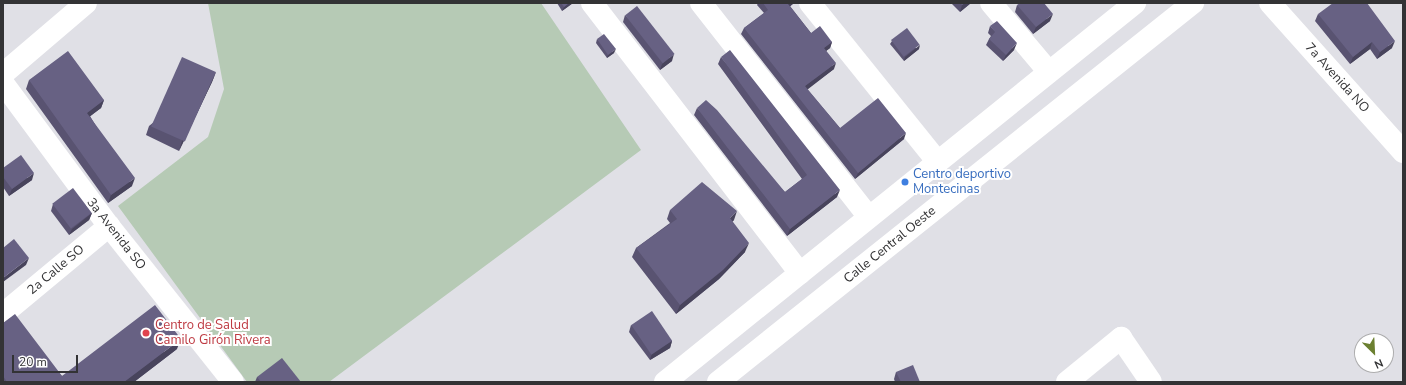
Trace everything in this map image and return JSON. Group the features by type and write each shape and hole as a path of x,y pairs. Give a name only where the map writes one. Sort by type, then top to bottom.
{"street":[{"path":"3,74 86,3"},
{"path":"592,3 800,273"},
{"path":"701,3 869,217"},
{"path":"810,3 938,162"},
{"path":"991,3 1049,72"},
{"path":"664,382 1135,3"},
{"name":"Calle Central Oeste","path":"718,382 1193,3"},
{"name":"7a Avenida NO","path":"1270,3 1403,152"},
{"name":"3a Avenida SO","path":"3,83 109,226 233,382"},
{"name":"2a Calle SO","path":"3,314 109,226"},
{"path":"1066,382 1121,338 1151,382"}],"green space":[{"path":"208,3 541,3 641,150 329,382 247,382 118,206 208,137 224,89"}],"building":[{"path":"561,3 569,3 564,7"},
{"path":"763,3 789,3 788,4 811,33 820,26 832,42 824,48 836,63 805,86 840,128 878,98 906,133 858,173 744,28 768,10"},
{"path":"1020,3 1044,3 1053,14 1036,27 1017,5"},
{"path":"1333,3 1367,3 1395,41 1380,52 1372,42 1353,57 1318,14"},
{"path":"637,6 675,54 663,63 625,15"},
{"path":"997,21 1017,43 1006,55 989,39 995,32 990,26"},
{"path":"907,28 920,45 904,57 891,40"},
{"path":"604,34 616,49 608,55 597,39"},
{"path":"730,50 840,190 790,229 697,108 706,100 717,110 785,192 807,175 721,57"},
{"path":"68,51 104,100 87,113 135,178 111,195 29,80"},
{"path":"182,57 216,72 185,141 151,126"},
{"path":"21,155 34,173 12,189 3,177 3,168"},
{"path":"702,182 737,211 730,218 749,243 723,270 680,305 636,248 677,219 670,210"},
{"path":"73,188 92,213 71,228 52,204"},
{"path":"14,239 29,258 3,278 3,248"},
{"path":"155,305 181,339 124,382 7,382 3,376 3,323 15,314 62,376"},
{"path":"652,311 672,341 651,355 631,325"},
{"path":"282,358 301,382 261,382 257,377"},
{"path":"913,365 920,382 901,382 896,372"}],"place":[{"name":"Centro deportivo Montecinas","path":"905,182"},
{"name":"Centro de Salud Camilo Girón Rivera","path":"146,333"}]}
